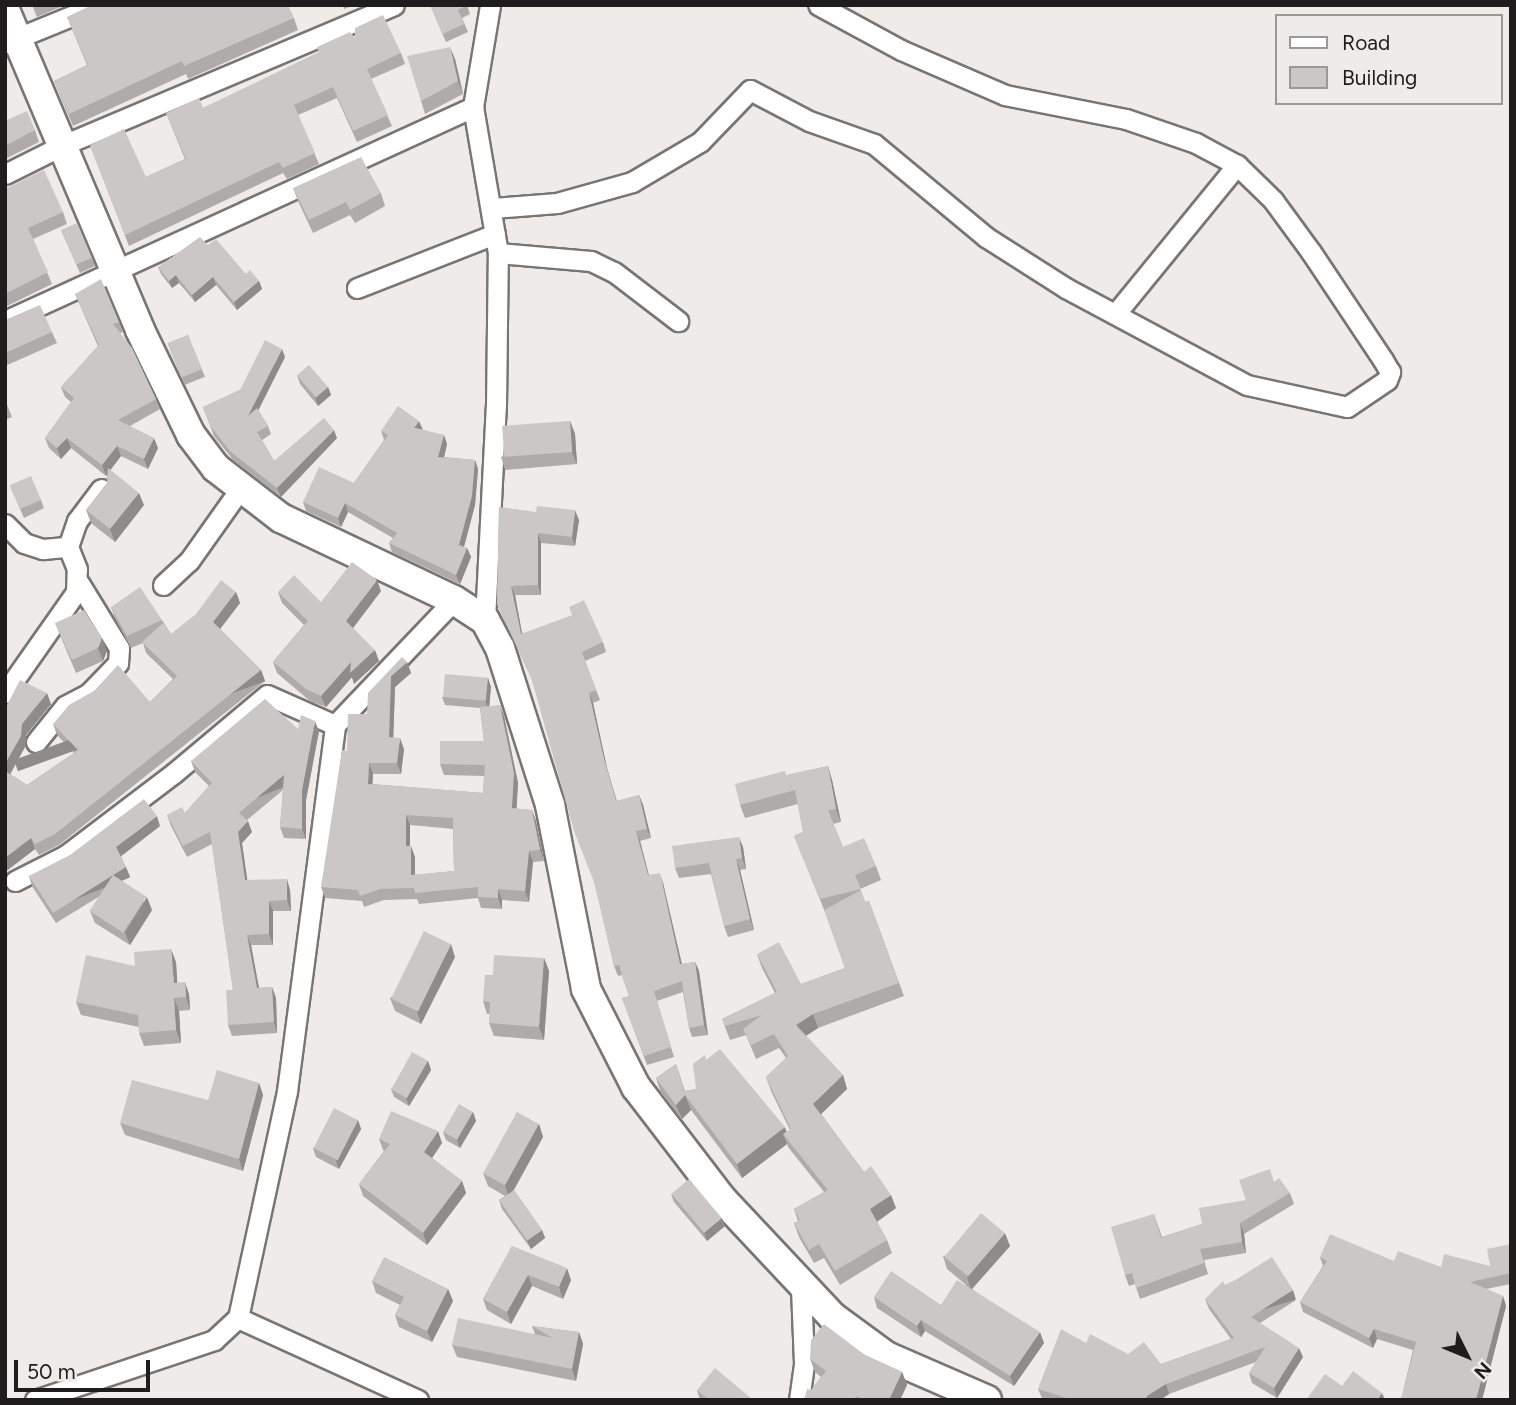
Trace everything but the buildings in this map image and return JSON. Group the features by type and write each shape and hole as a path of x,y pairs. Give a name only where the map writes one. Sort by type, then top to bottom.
{"street":[{"path":"11,40 98,5"},
{"path":"5,174 63,145 394,5"},
{"path":"485,620 497,244 494,208 473,107 490,5"},
{"path":"494,208 557,203 632,182 700,142 750,90 809,121 874,144 986,237 1066,288 1117,312 1247,385 1347,407 1387,380 1390,372 1383,360 1311,252 1273,200 1237,165 1196,144 1126,119 1005,95 901,50 818,5"},
{"path":"5,10 11,40 63,145 114,267 191,435 240,488 281,519 454,600 485,620 500,648 550,805 586,989 607,1036 636,1087 722,1199 801,1287 846,1328 886,1356 987,1400"},
{"path":"5,321 114,267 473,107"},
{"path":"1117,312 1237,165"},
{"path":"358,288 497,244 592,261 614,272 678,321"},
{"path":"163,585 189,561 240,488"},
{"path":"36,742 65,706 89,693 118,663 119,648 79,583 68,547 77,520 101,489"},
{"path":"5,524 23,543 43,549 68,547"},
{"path":"5,693 79,583"},
{"path":"35,1400 214,1340 238,1318 287,1091 335,725 454,600"},
{"path":"15,881 66,855 267,695 335,725"},
{"path":"799,1400 804,1363 801,1287"},
{"path":"238,1318 418,1400"}]}
